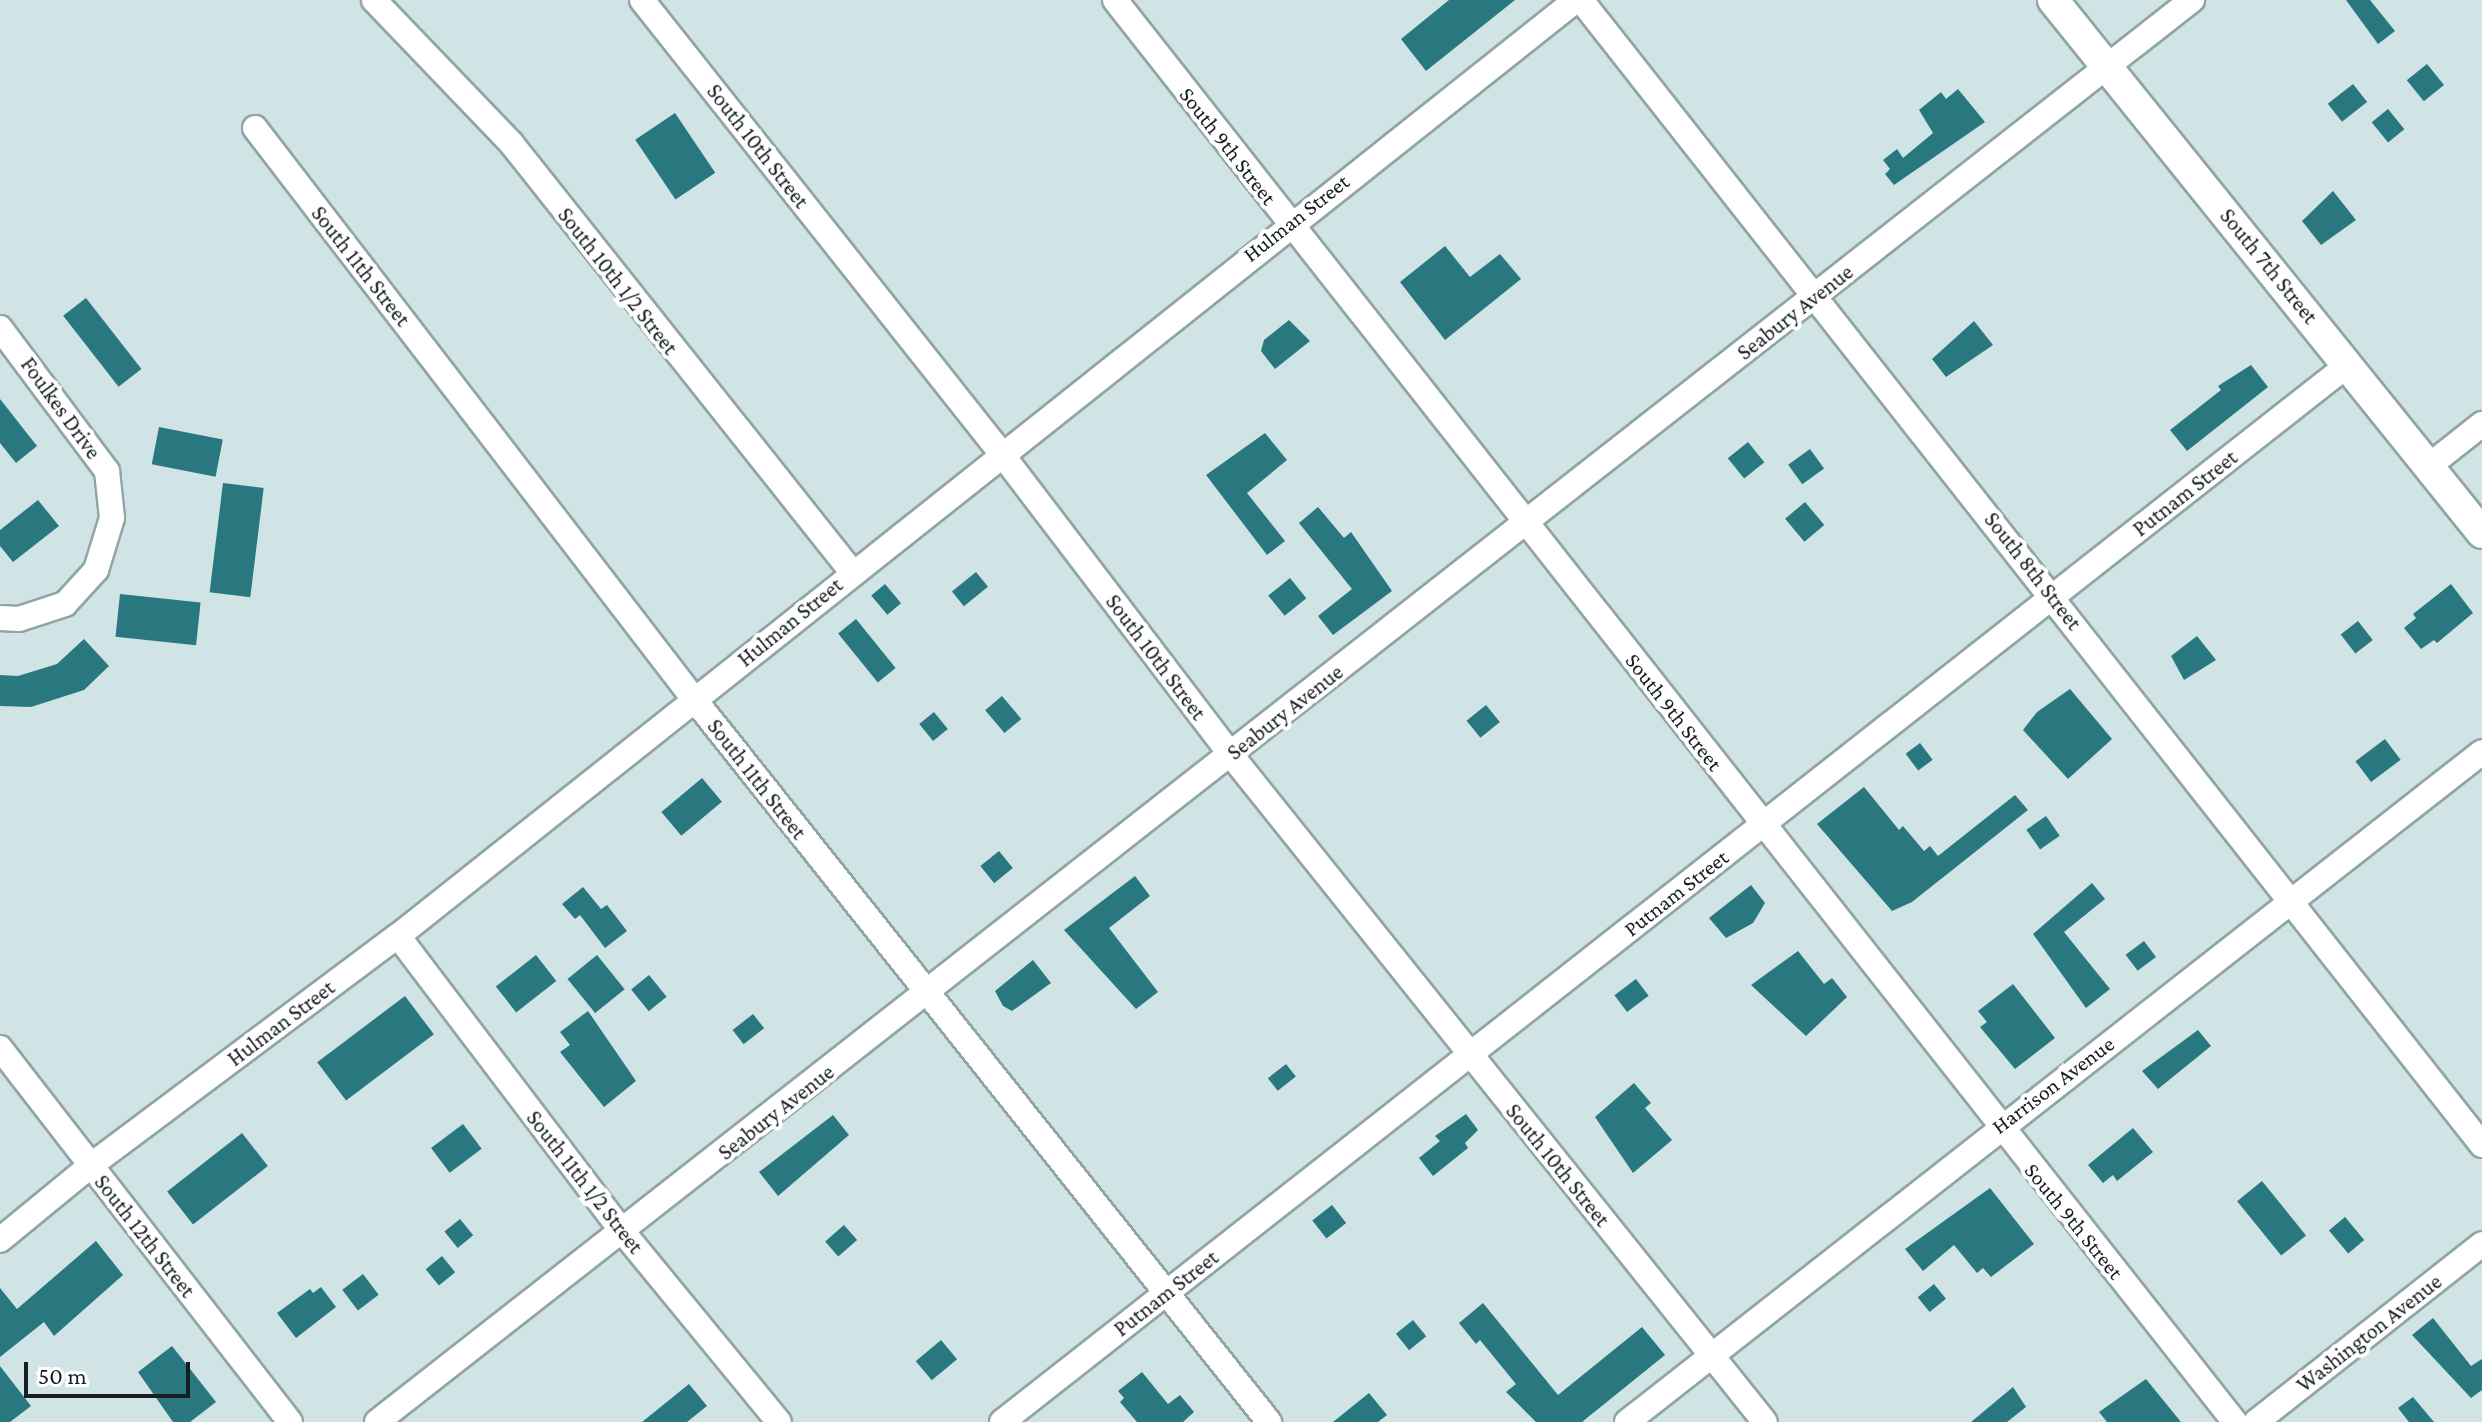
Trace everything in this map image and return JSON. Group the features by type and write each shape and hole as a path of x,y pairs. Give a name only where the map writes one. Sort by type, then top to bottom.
{"main road":[{"name":"South 7th Street","path":"2053,0 2482,533"}],"street":[{"name":"South 10th 1/2 Street","path":"374,0 511,143 852,572"},
{"name":"South 10th Street","path":"642,0 1001,453 1231,755 1765,1422"},
{"name":"South 9th Street","path":"1115,0 1999,1127 2235,1422"},
{"name":"Hulman Street","path":"0,1240 90,1166 398,936 1288,224 1579,0"},
{"name":"South 8th Street","path":"1579,0 2293,900 2482,1145"},
{"name":"Seabury Avenue","path":"377,1422 928,995 2192,0"},
{"name":"South 11th Street","path":"255,128 694,699 1269,1422"},
{"name":"Foulkes Drive","path":"0,328 107,471 112,518 96,570 65,604 19,619 0,618"},
{"name":"Putnam Street","path":"1002,1422 2349,364"},
{"path":"2429,466 2482,424"},
{"name":"Harrison Avenue","path":"1627,1422 1999,1127 2482,752"},
{"name":"South 11th 1/2 Street","path":"398,936 622,1231 779,1422"},
{"name":"South 12th Street","path":"0,1048 290,1422"},
{"name":"Washington Avenue","path":"2256,1422 2482,1244"}],"building":[{"path":"1449,0 1515,0 1426,71 1401,39"},
{"path":"2346,0 2370,0 2395,31 2378,44"},
{"path":"2427,64 2444,85 2424,101 2407,80"},
{"path":"2353,84 2367,102 2342,122 2328,104"},
{"path":"1958,89 1985,122 1894,185 1885,174 1890,169 1883,160 1897,149 1903,158 1933,133 1919,110 1941,92 1946,99"},
{"path":"2388,109 2404,129 2388,142 2372,122"},
{"path":"675,113 715,173 675,200 635,140"},
{"path":"2333,191 2356,220 2321,245 2302,221"},
{"path":"1445,246 1470,277 1500,254 1521,279 1445,340 1400,282"},
{"path":"86,298 141,369 119,387 63,316"},
{"path":"1289,320 1310,341 1275,369 1261,351 1264,340"},
{"path":"1974,321 1993,345 1946,377 1932,359"},
{"path":"2251,365 2268,387 2187,451 2170,430 2221,390 2218,386"},
{"path":"0,399 37,446 16,463 0,443"},
{"path":"159,427 223,439 216,477 152,464"},
{"path":"1265,433 1287,460 1247,493 1285,541 1267,555 1206,475"},
{"path":"1748,442 1764,462 1744,479 1728,458"},
{"path":"1810,449 1824,468 1802,484 1788,465"},
{"path":"223,483 264,488 250,597 210,592"},
{"path":"38,500 59,526 13,562 0,546 0,530"},
{"path":"1805,502 1824,525 1804,542 1785,519"},
{"path":"1318,507 1344,538 1351,532 1392,591 1333,635 1318,616 1352,589 1299,523"},
{"path":"976,572 988,587 964,606 952,592"},
{"path":"1290,578 1306,598 1285,616 1268,596"},
{"path":"885,584 901,603 887,615 871,596"},
{"path":"2451,584 2473,613 2437,643 2434,640 2421,649 2404,628 2416,618 2413,614"},
{"path":"120,594 201,602 196,645 116,637"},
{"path":"856,619 896,668 878,682 838,633"},
{"path":"2358,621 2373,640 2355,653 2341,635"},
{"path":"2197,636 2216,660 2184,680 2171,656"},
{"path":"84,639 109,666 84,690 31,707 0,706 0,675 18,676 57,664"},
{"path":"2070,689 2112,739 2068,779 2023,730 2037,712"},
{"path":"1002,696 1021,719 1004,733 985,710"},
{"path":"1486,705 1500,722 1480,738 1467,721"},
{"path":"934,712 948,729 933,741 919,724"},
{"path":"2385,739 2401,760 2371,782 2355,761"},
{"path":"1920,743 1933,760 1918,771 1906,754"},
{"path":"702,778 722,802 681,836 661,812"},
{"path":"1864,787 1899,830 1903,826 1924,851 1930,846 1938,856 2015,795 2028,810 1912,902 1892,911 1817,824"},
{"path":"2046,816 2060,836 2040,849 2026,830"},
{"path":"999,851 1013,868 994,883 980,866"},
{"path":"1135,876 1150,896 1109,928 1158,992 1136,1009 1064,930"},
{"path":"2092,883 2105,899 2064,932 2110,989 2086,1008 2033,934"},
{"path":"1751,885 1765,903 1753,923 1726,938 1709,918"},
{"path":"583,887 601,909 607,905 627,931 605,948 580,915 575,919 562,904"},
{"path":"2144,941 2156,957 2138,971 2126,955"},
{"path":"1798,951 1824,984 1832,978 1847,997 1806,1036 1751,985"},
{"path":"536,955 556,981 516,1012 496,986"},
{"path":"597,955 625,989 595,1013 567,979"},
{"path":"1033,960 1051,983 1012,1011 1003,1006 995,991"},
{"path":"649,975 667,997 649,1011 631,989"},
{"path":"1636,979 1649,996 1627,1012 1614,995"},
{"path":"2013,984 2055,1038 2015,1069 1980,1027 1987,1022 1978,1011"},
{"path":"405,996 434,1034 346,1101 317,1062"},
{"path":"588,1011 636,1081 604,1107 560,1052 570,1045 560,1032"},
{"path":"753,1014 764,1028 744,1044 733,1030"},
{"path":"2198,1030 2211,1046 2158,1089 2142,1071"},
{"path":"1286,1064 1296,1077 1278,1091 1268,1078"},
{"path":"1634,1083 1651,1103 1645,1108 1672,1140 1633,1173 1595,1117"},
{"path":"1466,1114 1478,1130 1465,1143 1468,1148 1433,1176 1419,1158 1440,1141 1435,1136"},
{"path":"833,1115 849,1135 778,1196 759,1172"},
{"path":"463,1124 482,1149 450,1173 431,1148"},
{"path":"2133,1128 2153,1152 2117,1181 2113,1175 2103,1183 2088,1165"},
{"path":"242,1133 268,1166 193,1225 167,1191"},
{"path":"2262,1181 2306,1235 2281,1256 2237,1201"},
{"path":"1990,1188 2034,1244 1991,1277 1983,1268 1977,1273 1954,1245 1923,1271 1905,1249"},
{"path":"1332,1205 1346,1223 1326,1239 1312,1220"},
{"path":"2345,1217 2364,1240 2348,1253 2329,1230"},
{"path":"460,1219 473,1235 458,1248 444,1232"},
{"path":"844,1225 857,1240 838,1256 825,1241"},
{"path":"96,1241 123,1275 54,1336 44,1322 0,1357 0,1288 17,1309"},
{"path":"442,1256 455,1272 439,1286 426,1269"},
{"path":"363,1274 379,1295 358,1310 342,1290"},
{"path":"1934,1284 1946,1299 1930,1312 1918,1297"},
{"path":"321,1287 336,1307 296,1338 277,1313 310,1289 313,1293"},
{"path":"1483,1303 1558,1395 1642,1327 1665,1355 1582,1422 1536,1422 1506,1392 1516,1384 1480,1340 1476,1344 1459,1323"},
{"path":"2433,1318 2471,1366 2482,1359 2482,1390 2471,1398 2412,1335"},
{"path":"1413,1320 1426,1336 1409,1350 1396,1334"},
{"path":"941,1340 957,1359 932,1380 916,1361"},
{"path":"172,1346 216,1402 190,1422 173,1422 138,1372"},
{"path":"0,1366 31,1406 10,1422 0,1422"},
{"path":"1142,1372 1168,1404 1180,1395 1194,1412 1183,1422 1137,1422 1120,1402 1124,1398 1118,1391"},
{"path":"2146,1379 2181,1422 2107,1422 2099,1412"},
{"path":"689,1384 707,1406 687,1422 642,1422"},
{"path":"2013,1387 2026,1407 2007,1422 1971,1422"},
{"path":"1369,1393 1387,1415 1378,1422 1333,1422"},
{"path":"2413,1397 2434,1422 2409,1422 2398,1408"}]}
